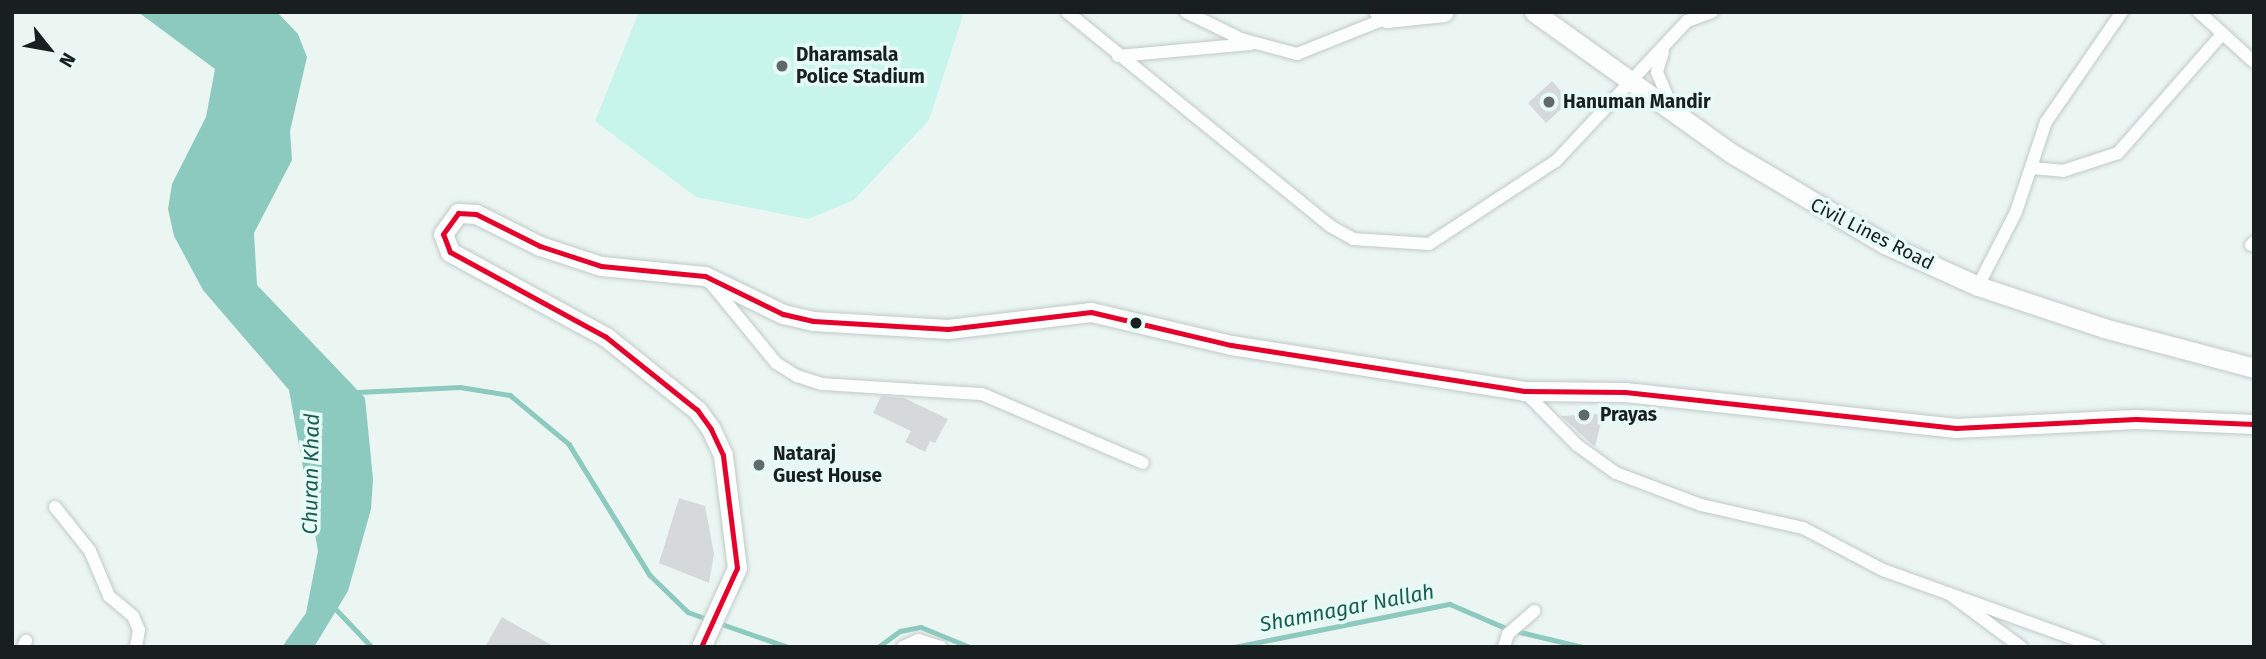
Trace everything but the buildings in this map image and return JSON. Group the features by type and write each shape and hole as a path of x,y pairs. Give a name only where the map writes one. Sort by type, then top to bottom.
{"main road":[{"path":"1383,15 1444,12"},
{"name":"Civil Lines Road","path":"1534,12 1800,197 1979,286 2104,328 2254,368"},
{"path":"704,641 727,597 737,556 723,455 705,419 606,337 467,265 444,246 443,234 453,216 469,212 592,264 705,276 783,314 813,321 948,329 1091,312 1231,345 1524,391 1625,392 1956,428 2136,419 2254,424"}],"street":[{"path":"1067,12 1330,226 1353,239 1382,244 1429,244 1556,161 1665,46 1684,17 1712,12"},
{"path":"1186,12 1223,32 1297,54 1383,15"},
{"path":"1979,286 2016,212 2046,122 2122,12"},
{"path":"2199,12 2254,62"},
{"path":"2031,168 2063,172 2118,153 2222,34"},
{"path":"1118,56 1259,43"},
{"path":"1665,46 1657,72 1674,110"},
{"path":"705,276 776,363 797,376 822,384 982,394 1143,463"},
{"path":"1524,391 1577,445 1616,473 1701,505 1803,528 1883,570 2097,647"},
{"path":"55,507 90,551 108,596 133,616 139,630 136,647"},
{"path":"1946,591 2021,647"},
{"path":"1504,647 1508,634 1534,611"},
{"path":"903,647 918,640 941,647"}],"shaded area":[{"name":"Dharamsala Police Stadium","path":"639,12 964,12 929,120 854,200 808,219 696,197 595,121"}],"water":[{"name":"Churan Khad","path":"138,12 277,12 298,34 307,57 290,131 292,160 254,233 257,285 365,398 373,479 371,509 348,591 314,647 282,647 306,613 318,551 289,390 203,290 174,236 168,209 172,184 206,117 215,69"}],"waterway":[{"name":"Shamnagar Nallah","path":"358,392 460,387 510,395 569,444 650,575 688,612 707,619"},
{"name":"Shamnagar Nallah","path":"1234,647 1450,604 1508,629"},
{"path":"334,607 372,647"},
{"name":"Shamnagar Nallah","path":"719,623 788,647"},
{"name":"Shamnagar Nallah","path":"878,647 900,631 921,627 970,647"},
{"name":"Shamnagar Nallah","path":"1516,631 1583,647"}],"transit line":[{"path":"701,647 737,568 723,455 711,429 697,410 606,337 450,252 443,234 458,213 476,214 540,246 601,266 705,276 783,314 813,321 948,329 1091,312 1231,345 1524,391 1625,392 1956,428 2136,419 2254,424"}],"place":[{"name":"Dharamsala Police Stadium","path":"782,66"},
{"name":"Hanuman Mandir","path":"1549,102"},
{"name":"Prayas","path":"1584,415"},
{"name":"Nataraj Guest House","path":"759,465"}]}
